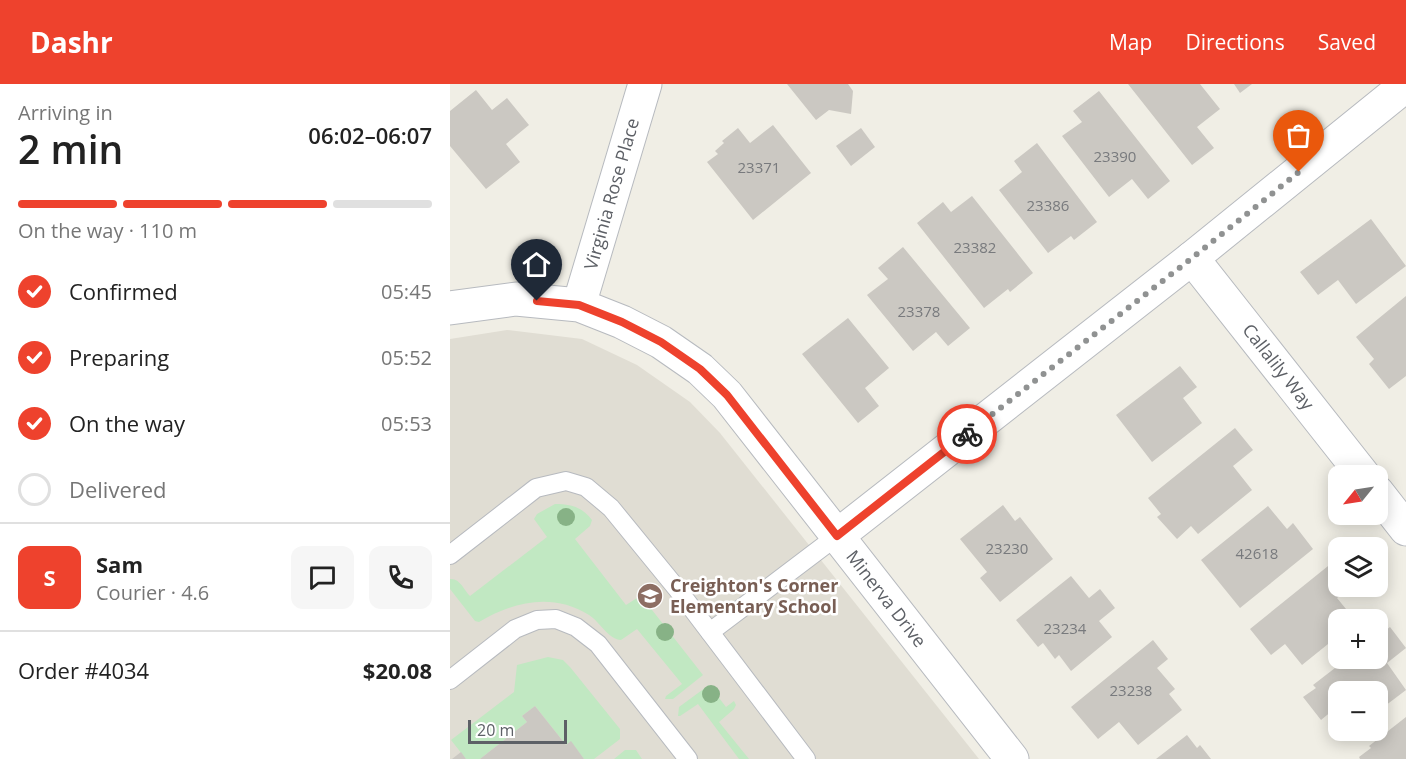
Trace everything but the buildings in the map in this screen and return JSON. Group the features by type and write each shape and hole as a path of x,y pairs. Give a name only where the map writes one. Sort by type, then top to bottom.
{"street":[{"name":"Virginia Rose Place","path":"579,305 645,84"},
{"path":"837,536 1192,258 1406,85"},
{"name":"Callalily Way","path":"1192,258 1355,465"},
{"name":"Minerva Drive","path":"450,308 516,299 579,305 622,322 661,342 700,369 727,395 1012,759"},
{"path":"1388,506 1406,529"}],"lane":[{"path":"450,555 536,488 566,481 586,487 611,508 710,632 806,759"},
{"path":"710,632 837,536"},
{"path":"450,680 515,629 537,620 556,619 576,627 598,644 688,759"}],"shaded area":[{"name":"Creighton's Corner Elementary School","path":"507,330 582,339 637,365 690,402 720,433 979,759 450,759 450,339"}],"green space":[{"path":"555,504 576,507 592,520 590,526 575,539 626,605 648,591 651,597 645,601 703,675 673,699 665,699 682,684 637,629 621,640 616,639 589,615 575,608 547,602 533,602 505,609 479,622 475,621 450,589 450,579 453,579 459,582 470,596 547,537 534,519 537,514"},
{"path":"548,657 563,660 570,667 620,729 620,739 594,759 584,759 571,742 566,745 535,706 522,716 527,722 480,759 466,759 451,740 514,692 517,665"},
{"path":"709,685 726,707 734,701 736,705 734,709 719,722 749,759 739,759 698,704 678,716 679,707"},
{"path":"625,750 636,750 642,759 614,759"}],"way so far":[{"path":"967,434 1299,172"}],"place":[{"name":"Creighton's Corner Elementary School","path":"650,596"}],"route":[{"path":"537,301 579,305 622,322 661,342 700,369 727,395 837,536 967,434"}]}
